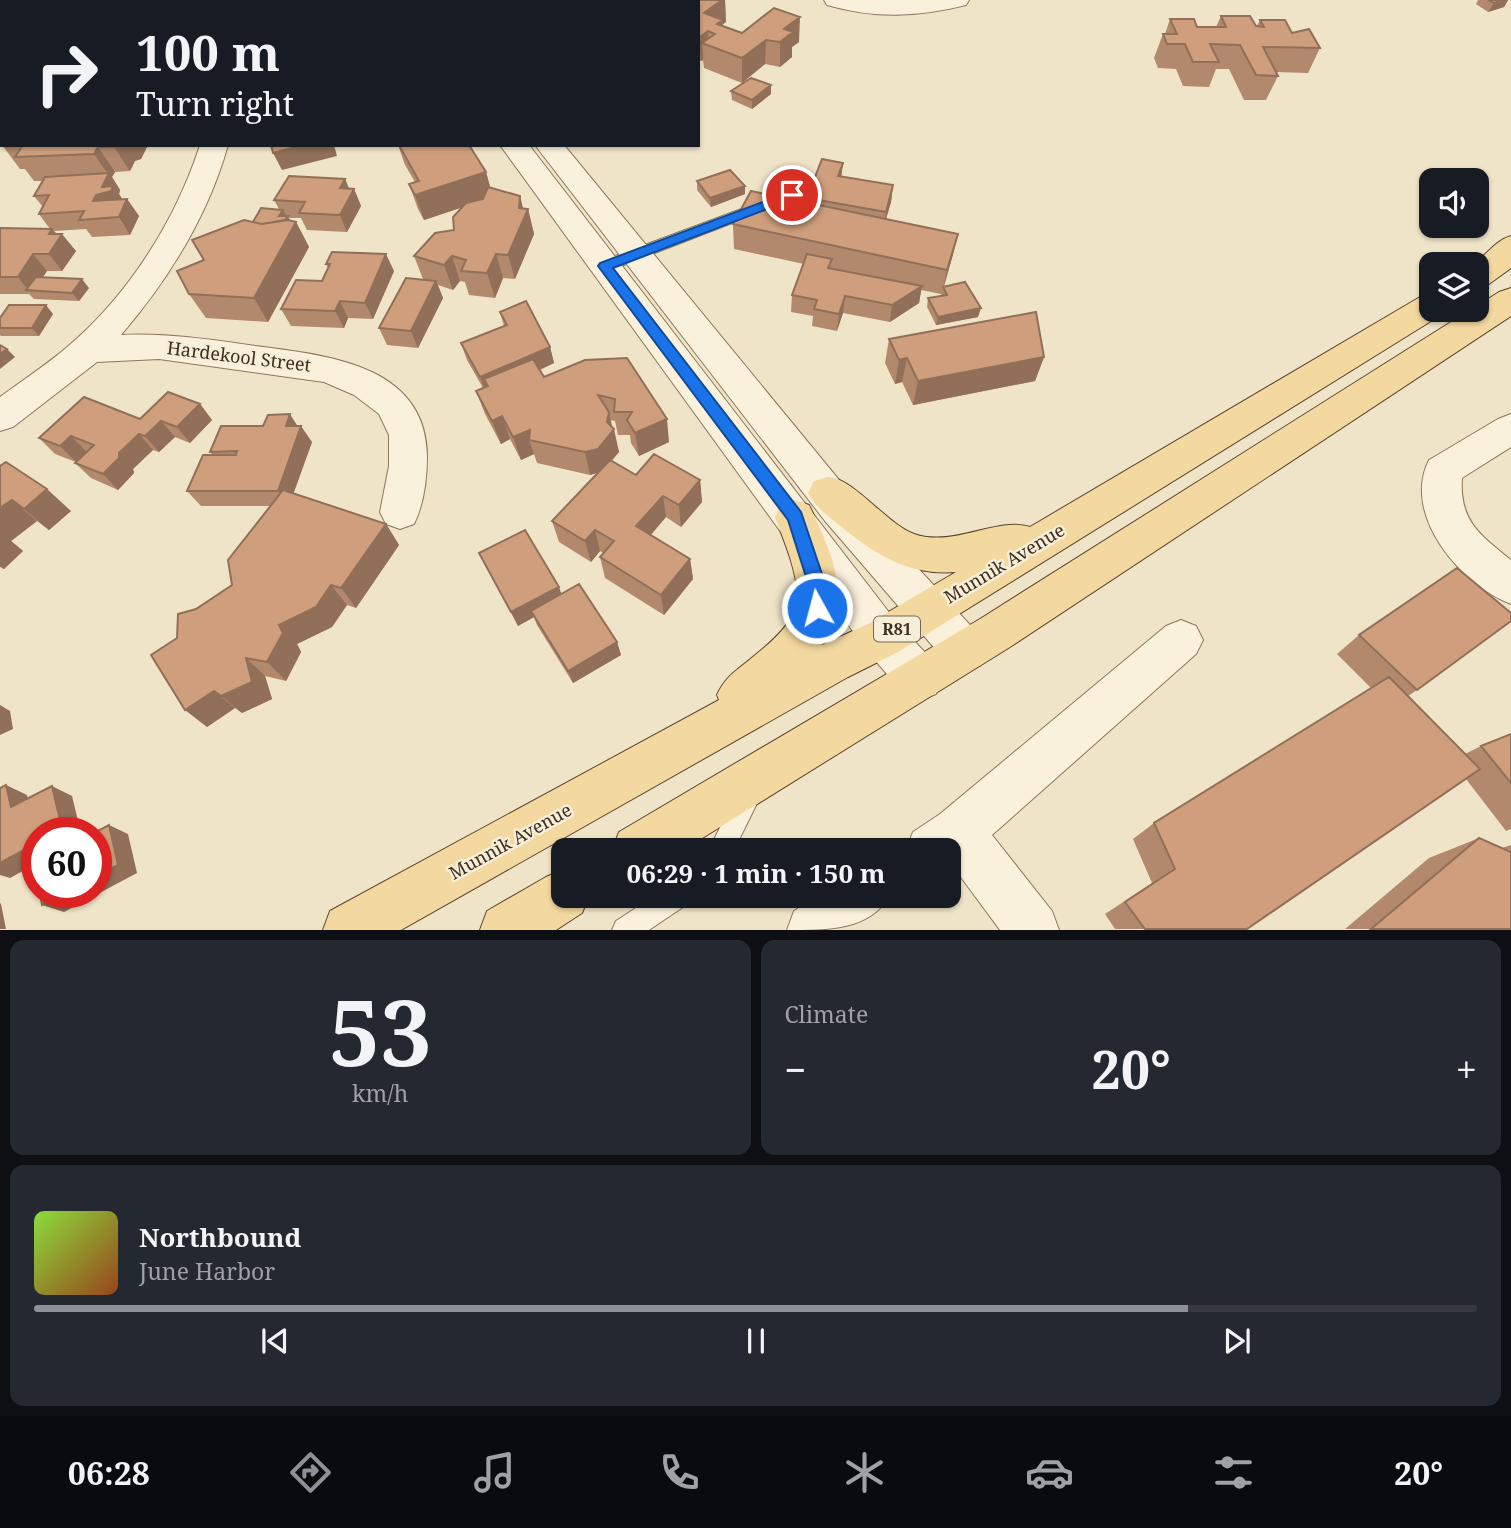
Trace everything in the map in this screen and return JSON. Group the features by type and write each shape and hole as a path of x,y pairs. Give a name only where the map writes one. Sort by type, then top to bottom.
{"main road":[{"path":"1489,269 1511,247"},
{"path":"656,838 965,651 1511,300"},
{"name":"Munnik Avenue","path":"349,929 832,662 883,638 1047,536 1419,313"},
{"path":"640,769 758,682 809,627 817,608 812,505 881,535 901,547 918,551 946,554 971,552 1047,536"},
{"path":"506,929 551,903"}],"street":[{"path":"836,0 889,9 913,8 957,0"},
{"path":"0,427 89,349 135,295 173,239 197,191 213,147"},
{"path":"515,147 544,186 621,260 812,505 883,638 920,679"},
{"path":"552,147 574,174 621,260"},
{"path":"544,186 574,174"},
{"name":"Hardekool Street","path":"89,349 159,346 292,362 330,369 367,385 393,405 408,435 408,466 400,512"},
{"path":"0,417 89,349"},
{"path":"1511,429 1443,471 1441,487 1442,509 1463,544 1511,585"},
{"path":"812,505 927,609 965,651"},
{"path":"949,838 1181,640"},
{"path":"961,857 1033,929"},
{"path":"813,929 845,908"}],"lane":[{"path":"621,260 792,195"},
{"path":"727,838 757,778"},
{"path":"625,929 658,908"}],"building":[{"path":"700,0 722,0 704,13 723,20 717,24 742,33 774,8 800,17 784,29 793,32 780,42 766,40 742,58 702,43 715,34 708,31 700,37"},
{"path":"1221,16 1250,16 1256,26 1264,27 1260,20 1285,20 1292,33 1309,29 1320,48 1263,47 1278,76 1256,75 1240,45 1210,44 1219,62 1193,62 1185,44 1167,44 1163,34 1177,34 1170,19 1194,19 1197,27 1226,27"},
{"path":"751,78 771,85 752,100 731,91"},
{"path":"22,147 98,147 94,154 15,157"},
{"path":"272,147 296,147 273,153"},
{"path":"400,147 470,147 486,172 415,195 409,184 419,181"},
{"path":"822,159 843,163 838,176 893,185 886,212 807,198"},
{"path":"730,170 745,186 710,198 697,181"},
{"path":"109,173 102,187 113,186 111,191 96,195 93,201 127,199 119,217 79,220 84,211 39,214 49,195 34,196 45,177"},
{"path":"289,176 345,179 340,188 354,189 340,215 299,213 305,202 274,200"},
{"path":"488,187 520,196 519,208 528,209 508,255 496,254 487,273 461,271 466,260 452,256 444,265 414,256 435,233 454,230 453,217 466,203 483,199"},
{"path":"751,191 958,234 947,270 733,224"},
{"path":"261,208 283,210 279,216 288,216 285,220 262,224 253,222"},
{"path":"244,220 262,224 288,220 296,222 254,298 189,294 177,271 204,260 192,240"},
{"path":"0,228 52,229 49,234 62,234 49,254 33,254 18,277 0,277"},
{"path":"332,252 386,254 365,303 340,301 335,311 281,309 296,280 322,281"},
{"path":"807,254 832,259 828,268 922,286 892,305 845,296 839,314 814,309 817,300 792,295"},
{"path":"36,277 82,279 72,293 26,290"},
{"path":"406,278 436,281 411,331 379,328"},
{"path":"965,282 981,308 938,317 928,298 947,295 943,287"},
{"path":"526,301 550,347 480,377 461,343 507,325 500,312"},
{"path":"9,305 46,305 32,328 0,328 0,318"},
{"path":"1036,312 1044,357 918,381 907,358 899,360 889,339"},
{"path":"0,345 7,349 0,354"},
{"path":"627,358 667,419 635,433 627,420 632,412 614,412 615,399 598,395 609,412 607,422 614,429 598,449 585,452 529,440 530,430 513,437 502,416 492,421 476,391 488,386 484,379 533,359 544,377 585,360"},
{"path":"168,392 200,404 177,427 161,421 145,436 139,434 119,453 119,458 103,474 75,463 94,445 71,436 60,446 39,438 84,397 140,419"},
{"path":"290,414 286,426 301,426 278,491 187,491 203,455 236,455 237,451 210,452 221,426 263,426 268,415"},
{"path":"654,454 700,480 679,505 663,496 636,526 690,559 661,595 600,557 614,541 595,530 585,541 552,521 610,460 636,475"},
{"path":"6,462 47,489 24,509 12,500 0,508 0,466"},
{"path":"283,490 386,524 341,588 331,585 316,607 279,625 283,633 267,662 246,658 252,682 221,696 214,691 185,710 151,655 177,638 178,614 196,609 232,585 228,560"},
{"path":"525,530 559,587 511,612 479,553"},
{"path":"1457,568 1511,613 1511,621 1417,690 1359,635"},
{"path":"579,584 617,642 568,671 531,611"},
{"path":"1389,677 1480,769 1247,929 1145,929 1125,902 1175,869 1154,823"},
{"path":"1511,734 1511,783 1481,746"},
{"path":"6,785 11,807 52,786 59,817 21,817 21,852 0,863 0,788"},
{"path":"112,838 118,865 112,868"},
{"path":"1479,838 1511,852 1511,929 1371,929"}],"route":[{"path":"792,195 605,266 795,517 815,580 817,608"}]}
